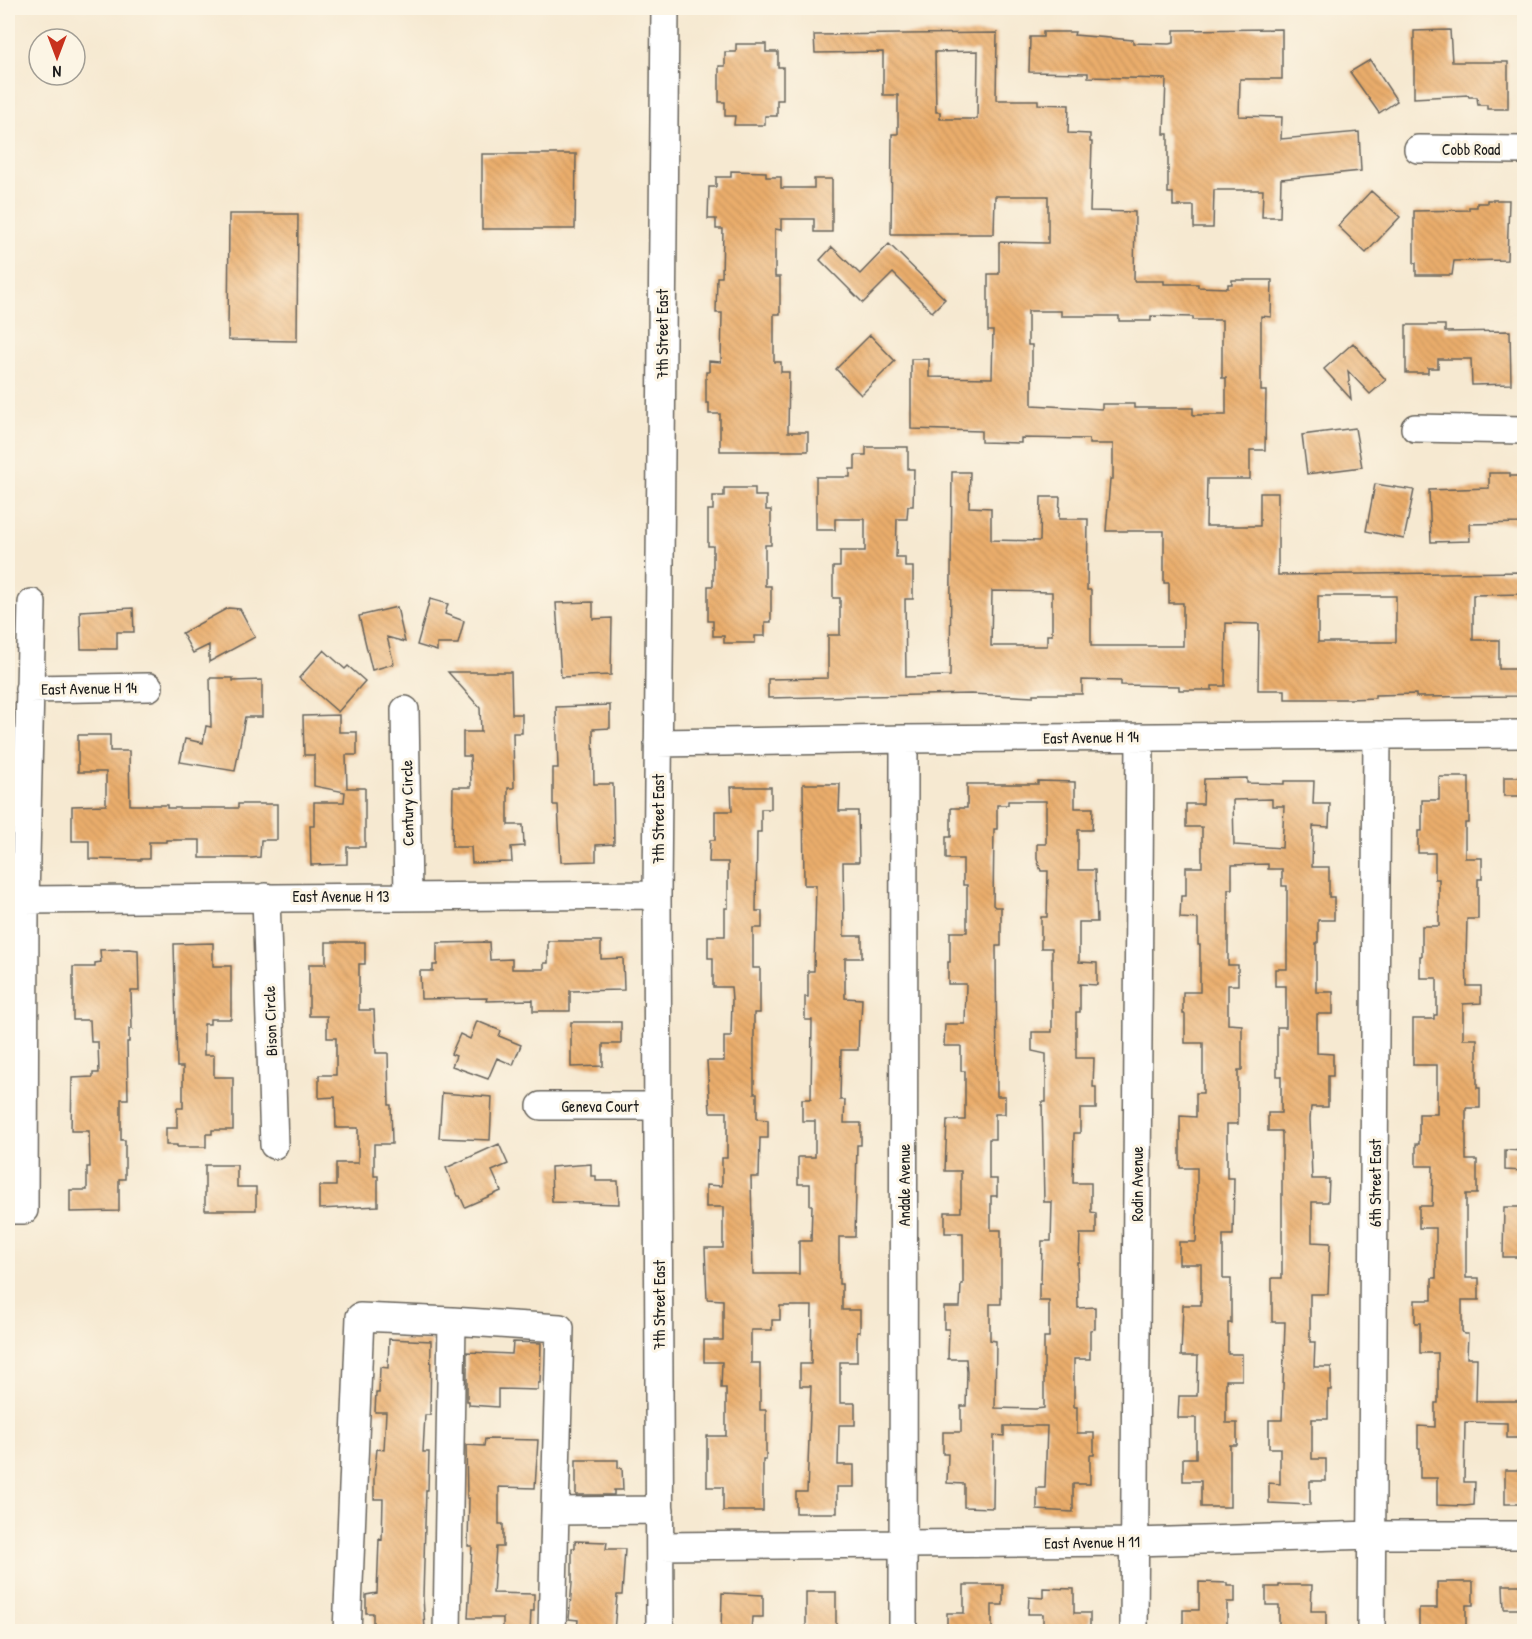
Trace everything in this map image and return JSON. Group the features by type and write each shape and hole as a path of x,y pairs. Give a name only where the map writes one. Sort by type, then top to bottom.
{"street":[{"name":"7th Street East","path":"660,1632 657,895 665,8"},
{"name":"Cobb Road","path":"1418,149 1524,150"},
{"path":"1414,428 1524,430"},
{"path":"16,1210 32,603"},
{"name":"East Avenue H 14","path":"29,689 149,687"},
{"name":"Century Circle","path":"405,710 408,896"},
{"name":"East Avenue H 14","path":"658,743 1524,734"},
{"name":"6th Street East","path":"1371,1632 1377,735"},
{"name":"Rodin Avenue","path":"1134,1632 1140,737"},
{"name":"Andale Avenue","path":"903,1632 904,739"},
{"name":"East Avenue H 13","path":"25,900 657,895"},
{"name":"Bison Circle","path":"266,897 274,1145"},
{"name":"Geneva Court","path":"541,1106 658,1106"},
{"path":"347,1632 360,1317 560,1328 552,1632"},
{"path":"447,1632 452,1321"},
{"path":"555,1511 660,1510"},
{"name":"East Avenue H 11","path":"660,1546 1135,1542 1372,1535 1524,1535"}],"building":[{"path":"1282,29 1282,79 1240,79 1239,116 1282,117 1281,139 1359,132 1361,171 1281,179 1280,217 1262,217 1263,190 1214,190 1213,228 1194,228 1194,206 1173,206 1173,193 1168,193 1168,134 1164,134 1166,79 1088,77 1088,73 1029,72 1030,37 1043,37 1043,32 1075,32 1074,35 1133,40 1133,43 1169,44 1174,43 1174,30"},
{"path":"1450,30 1452,62 1508,62 1508,109 1487,109 1487,105 1478,105 1477,97 1468,95 1414,98 1414,31"},
{"path":"997,33 996,100 1038,100 1038,104 1069,105 1068,133 1090,134 1090,142 1092,142 1090,211 1135,212 1134,281 1164,281 1164,284 1198,284 1198,287 1228,288 1232,280 1272,280 1271,317 1261,316 1261,391 1266,391 1265,450 1250,450 1250,479 1207,479 1206,526 1260,526 1260,493 1278,493 1278,575 1524,572 1524,594 1473,595 1473,640 1499,640 1499,669 1524,669 1524,696 1416,697 1416,694 1375,695 1375,698 1349,699 1285,699 1285,690 1258,690 1259,624 1226,623 1225,686 1212,686 1212,690 1179,690 1179,686 1121,685 1121,681 1082,680 1082,694 1033,694 1033,697 971,694 768,698 768,679 828,678 828,635 840,635 840,598 833,598 833,567 840,567 840,551 865,551 865,519 835,519 835,530 816,530 816,477 850,477 850,469 855,469 855,455 866,455 866,447 908,447 908,469 914,469 913,506 908,506 907,519 897,519 896,557 905,557 905,567 913,567 913,599 905,599 906,677 950,676 952,472 970,472 969,507 991,508 991,540 1040,541 1041,497 1060,497 1059,519 1088,519 1087,590 1091,590 1091,646 1183,646 1183,603 1169,603 1169,583 1164,583 1164,531 1106,531 1110,479 1113,479 1113,444 1089,444 1089,439 1021,438 1021,443 981,442 981,431 911,429 911,359 929,359 929,377 992,378 993,331 988,331 988,274 999,274 999,242 1048,243 1048,196 995,196 994,234 891,234 892,134 898,134 898,95 883,95 883,52 815,53 814,35","holes":["978,51 977,119 940,119 940,112 936,112 935,52","1028,311 1061,311 1061,316 1119,316 1119,321 1151,321 1151,316 1222,320 1222,378 1226,378 1226,415 1193,415 1193,408 1134,408 1134,404 1102,404 1102,409 1032,405 1032,345 1028,345","992,591 1052,592 1052,635 1047,635 1047,646 991,646","1318,596 1396,596 1396,642 1318,642"]},
{"path":"736,44 766,44 766,52 778,52 778,67 783,67 783,100 777,100 777,116 765,116 765,125 734,125 735,116 725,116 725,102 719,102 719,66 725,66 725,52 736,52"},
{"path":"1370,60 1397,101 1379,113 1350,72"},
{"path":"482,154 576,154 575,229 482,229"},
{"path":"731,171 766,172 766,177 781,177 781,188 814,188 814,179 832,179 832,232 814,232 814,219 781,219 781,230 775,229 775,277 780,277 780,314 774,314 774,362 781,362 781,372 789,372 788,432 808,432 808,451 720,451 720,414 709,414 709,403 706,403 706,372 709,372 709,361 721,362 722,313 716,313 717,277 722,277 723,229 716,229 716,219 708,219 709,187 716,187 716,177 731,177"},
{"path":"1371,191 1400,217 1366,253 1338,226"},
{"path":"1487,200 1509,200 1507,260 1454,261 1452,275 1416,275 1414,211 1469,210 1469,207 1477,207 1477,203 1487,203"},
{"path":"229,214 298,214 297,341 228,340"},
{"path":"889,244 945,299 932,312 893,273 863,303 820,260 832,247 860,274"},
{"path":"1406,325 1445,325 1445,332 1510,331 1511,384 1472,385 1471,359 1438,359 1438,368 1428,368 1428,373 1406,373"},
{"path":"870,335 895,361 861,395 836,369"},
{"path":"1353,343 1386,380 1370,394 1348,371 1351,399 1324,369"},
{"path":"1355,428 1362,467 1307,474 1302,435"},
{"path":"1489,473 1510,473 1510,476 1521,476 1521,480 1524,480 1524,523 1469,524 1470,541 1431,542 1429,490 1489,488"},
{"path":"1375,484 1414,490 1404,539 1366,531"},
{"path":"724,488 755,488 755,496 766,496 766,510 771,510 771,545 765,545 765,586 771,586 771,622 765,622 765,636 755,636 755,643 724,643 724,636 713,636 713,621 708,621 708,586 713,586 713,546 708,546 708,510 713,510 713,496 724,496"},
{"path":"430,599 448,604 445,614 464,621 458,644 437,644 437,651 417,645"},
{"path":"593,602 593,619 612,618 611,675 561,677 556,603"},
{"path":"397,607 405,642 387,637 394,664 372,670 359,616"},
{"path":"133,608 134,632 117,632 117,649 81,649 80,611"},
{"path":"228,608 240,609 255,637 209,662 209,645 193,653 182,633"},
{"path":"324,650 345,669 348,666 365,681 338,712 299,678"},
{"path":"448,672 511,672 512,714 522,714 522,733 513,733 514,788 508,788 508,825 523,825 524,846 511,847 512,862 472,863 471,847 452,847 453,787 471,787 470,756 463,756 463,732 481,732 480,708"},
{"path":"210,678 233,678 233,681 262,680 262,717 245,717 235,771 180,762 185,739 203,743 206,726 211,727"},
{"path":"610,705 610,728 593,729 594,784 613,784 614,844 596,845 596,861 561,862 558,805 553,805 553,768 558,768 556,707"},
{"path":"339,715 339,732 357,732 357,755 346,755 347,788 365,788 365,847 347,847 347,864 311,865 310,826 314,826 314,802 344,802 345,792 314,786 314,755 304,755 303,716"},
{"path":"78,735 110,735 110,751 129,751 130,805 167,805 167,808 238,808 238,804 277,804 277,840 261,840 260,857 252,858 200,858 200,840 166,840 166,842 149,842 149,859 89,859 89,841 72,841 72,806 106,805 106,772 78,772"},
{"path":"1439,777 1469,777 1469,823 1465,823 1465,858 1482,858 1482,879 1478,879 1478,919 1467,919 1466,959 1467,986 1481,986 1481,1003 1463,1004 1463,1039 1477,1039 1477,1088 1480,1088 1480,1108 1466,1108 1466,1160 1477,1160 1477,1194 1466,1194 1466,1278 1479,1278 1479,1300 1462,1300 1462,1331 1468,1334 1467,1358 1477,1358 1476,1401 1524,1401 1524,1438 1507,1438 1507,1423 1465,1422 1464,1482 1475,1482 1474,1505 1465,1506 1437,1505 1437,1478 1420,1478 1420,1448 1418,1448 1418,1426 1435,1427 1435,1403 1438,1403 1438,1353 1420,1353 1420,1323 1415,1323 1415,1300 1432,1300 1432,1278 1436,1278 1436,1228 1419,1228 1419,1206 1432,1206 1433,1166 1416,1166 1416,1144 1419,1144 1419,1114 1437,1114 1437,1065 1413,1065 1413,1019 1434,1019 1434,1015 1437,1015 1437,978 1420,978 1420,956 1422,956 1422,926 1439,926 1439,879 1435,879 1435,853 1418,853 1418,831 1422,831 1422,800 1439,800"},
{"path":"1504,777 1524,777 1524,796 1504,796"},
{"path":"1247,778 1247,783 1284,784 1284,781 1314,781 1313,804 1330,804 1329,827 1313,826 1312,867 1329,867 1329,897 1334,897 1334,920 1318,920 1318,943 1316,943 1316,992 1333,992 1333,1014 1317,1014 1317,1053 1333,1054 1333,1076 1328,1076 1328,1107 1311,1107 1310,1119 1312,1179 1329,1179 1328,1202 1312,1202 1312,1242 1330,1243 1328,1294 1310,1294 1310,1342 1315,1342 1314,1367 1331,1367 1331,1390 1328,1390 1328,1419 1312,1419 1312,1459 1326,1459 1326,1481 1310,1481 1310,1505 1269,1503 1269,1483 1280,1484 1280,1448 1269,1448 1269,1420 1282,1420 1285,1322 1272,1322 1272,1278 1282,1278 1282,1133 1281,1131 1268,1131 1268,1113 1281,1113 1281,1076 1277,1076 1277,1027 1286,1027 1286,986 1275,986 1275,969 1287,969 1287,886 1282,886 1282,869 1268,869 1268,864 1232,865 1232,889 1228,889 1228,965 1238,965 1238,985 1228,985 1228,1024 1242,1025 1242,1070 1238,1070 1238,1124 1227,1124 1227,1178 1234,1178 1233,1235 1223,1235 1223,1279 1231,1279 1228,1354 1242,1354 1242,1380 1226,1380 1226,1423 1237,1423 1237,1445 1230,1445 1230,1507 1201,1507 1201,1481 1183,1481 1183,1458 1196,1458 1196,1418 1178,1418 1179,1396 1197,1396 1198,1356 1181,1356 1183,1305 1201,1305 1201,1264 1179,1264 1179,1242 1196,1242 1197,1214 1197,1168 1180,1168 1180,1116 1196,1117 1196,1093 1203,1093 1203,1043 1185,1043 1183,992 1200,992 1200,945 1198,945 1198,919 1180,918 1181,896 1186,896 1186,867 1202,867 1202,827 1186,827 1186,804 1203,804 1204,779","holes":["1272,799 1272,806 1284,806 1282,848 1234,845 1233,800"]},
{"path":"1038,781 1075,782 1075,808 1093,808 1092,830 1078,830 1078,870 1095,870 1097,922 1079,922 1079,962 1097,963 1097,985 1080,984 1080,1012 1076,1012 1076,1058 1094,1058 1093,1087 1096,1087 1096,1109 1080,1109 1080,1133 1074,1133 1073,1183 1091,1183 1091,1212 1096,1213 1096,1234 1080,1234 1079,1262 1077,1262 1078,1308 1095,1307 1095,1329 1090,1330 1090,1359 1074,1359 1074,1407 1077,1407 1077,1433 1094,1433 1094,1455 1090,1455 1090,1484 1073,1484 1073,1512 1037,1510 1037,1488 1045,1488 1047,1426 1004,1426 1004,1436 994,1435 993,1508 964,1507 964,1484 947,1483 948,1454 943,1454 943,1432 961,1432 961,1406 966,1406 967,1372 966,1359 948,1359 949,1329 944,1329 944,1307 960,1307 961,1284 963,1284 963,1233 945,1233 945,1212 961,1212 961,1171 945,1171 947,1120 965,1120 965,1071 961,1071 961,1046 944,1046 945,1024 965,1024 966,984 948,984 948,962 950,962 950,932 967,932 967,885 963,885 963,859 946,859 946,837 951,837 951,808 967,808 967,784 1038,784","holes":["1008,801 1046,801 1046,844 1037,844 1037,859 1041,871 1048,871 1047,917 1041,917 1041,948 1052,948 1052,1032 1032,1032 1032,1051 1046,1054 1046,1102 1042,1102 1044,1202 1052,1202 1051,1241 1042,1241 1041,1283 1039,1283 1039,1301 1049,1301 1049,1337 1044,1337 1044,1408 995,1408 996,1341 990,1340 990,1304 1001,1304 1001,1230 991,1230 991,1196 997,1196 997,1179 989,1179 989,1139 995,1139 995,1114 1005,1114 1005,1096 997,1096 996,946 1001,946 1001,907 993,905 994,829 997,829 997,805 1008,805"]},
{"path":"803,784 840,784 839,811 858,811 859,862 843,862 844,936 862,936 862,958 845,958 845,998 862,999 861,1020 859,1020 858,1050 841,1050 840,1100 845,1100 844,1123 861,1123 861,1145 857,1145 855,1237 839,1237 839,1284 842,1284 842,1310 860,1310 857,1362 840,1362 840,1403 855,1403 855,1425 839,1425 838,1465 854,1465 854,1487 837,1487 837,1513 796,1513 796,1492 807,1492 811,1386 800,1386 800,1364 811,1364 812,1306 780,1306 780,1320 772,1320 772,1330 751,1330 751,1363 760,1363 760,1410 766,1410 763,1511 723,1511 723,1487 707,1487 707,1436 726,1436 726,1388 721,1388 722,1362 704,1362 704,1340 723,1340 723,1300 707,1299 705,1248 723,1248 723,1207 706,1207 706,1185 722,1186 722,1158 727,1158 727,1112 710,1112 707,1061 724,1061 724,1037 731,1037 732,1000 731,987 713,987 713,958 708,958 708,936 725,936 725,908 728,908 728,862 709,862 710,840 715,840 715,811 732,811 731,787 771,787 771,809 761,809 761,832 757,832 756,911 762,911 762,928 753,928 753,968 760,968 760,1013 754,1013 754,1093 757,1093 757,1119 768,1120 768,1138 760,1138 759,1177 751,1177 753,1274 799,1274 799,1241 811,1241 812,1205 810,1205 810,1184 798,1184 798,1157 815,1157 815,1121 802,1121 802,1099 811,1099 812,1020 805,1020 805,997 808,997 808,971 814,971 816,885 804,885"},
{"path":"548,941 601,941 601,959 623,958 624,990 570,991 570,1011 533,1011 533,1000 421,999 420,971 433,971 433,965 437,965 437,943 489,942 490,960 512,959 512,969 544,969 544,963 548,963"},
{"path":"326,942 365,942 365,964 359,964 359,1010 374,1010 376,1053 388,1053 392,1144 374,1144 374,1176 378,1176 378,1206 319,1209 319,1186 336,1186 336,1163 358,1163 358,1128 336,1128 335,1097 319,1098 319,1075 336,1075 336,1038 327,1038 327,1016 309,1016 309,964 326,964"},
{"path":"213,943 213,966 231,966 231,1019 210,1019 210,1024 204,1024 204,1055 214,1055 214,1077 233,1077 233,1130 212,1130 212,1134 206,1134 206,1147 166,1145 166,1128 177,1128 177,1108 183,1108 183,1067 177,1067 174,944"},
{"path":"100,950 138,950 139,991 131,991 132,1029 129,1029 129,1042 127,1042 128,1099 121,1099 121,1140 125,1140 125,1179 119,1179 119,1211 70,1212 70,1190 87,1190 87,1167 90,1167 89,1131 71,1131 72,1078 93,1077 93,1073 99,1073 98,1042 91,1042 90,1020 73,1020 73,967 95,967 95,963 101,962"},
{"path":"477,1021 501,1031 499,1036 521,1045 513,1065 497,1058 488,1079 452,1066 456,1056 451,1054 460,1034 470,1039"},
{"path":"571,1022 621,1022 621,1044 603,1044 603,1066 571,1067"},
{"path":"442,1093 492,1097 490,1140 439,1138"},
{"path":"499,1144 508,1164 492,1171 501,1191 465,1207 446,1168"},
{"path":"1505,1150 1524,1151 1524,1171 1505,1170"},
{"path":"591,1164 591,1176 596,1176 596,1181 618,1181 619,1204 552,1202 551,1167"},
{"path":"205,1165 237,1165 237,1187 256,1187 256,1210 205,1210"},
{"path":"1504,1207 1524,1207 1524,1257 1503,1257"},
{"path":"389,1339 431,1341 430,1415 425,1415 423,1452 429,1452 423,1597 425,1630 423,1632 373,1632 373,1613 366,1613 366,1595 377,1593 379,1539 382,1540 383,1499 374,1499 374,1478 377,1449 384,1450 386,1412 375,1412 376,1393 379,1393 380,1367 388,1368"},
{"path":"513,1342 541,1343 538,1390 498,1389 498,1407 469,1405 467,1401 467,1352 512,1354"},
{"path":"485,1439 538,1440 535,1488 499,1487 499,1524 503,1524 503,1547 496,1547 493,1593 534,1594 530,1632 503,1632 503,1618 468,1618 472,1546 468,1546 469,1498 467,1498 466,1445 484,1446"},
{"path":"576,1460 618,1460 618,1468 622,1468 623,1490 614,1490 614,1495 576,1495"},
{"path":"1505,1470 1524,1470 1524,1504 1505,1504"},
{"path":"575,1541 607,1542 606,1549 625,1549 622,1595 617,1595 614,1632 577,1632 578,1620 569,1619 572,1548 575,1548"},
{"path":"1199,1582 1227,1583 1227,1586 1235,1586 1235,1602 1227,1602 1227,1632 1183,1632 1183,1610 1199,1610"},
{"path":"1437,1582 1473,1582 1473,1605 1466,1605 1466,1628 1419,1630 1419,1608 1437,1608"},
{"path":"964,1585 1003,1585 1003,1605 992,1605 992,1632 947,1632 947,1613 964,1613"},
{"path":"1279,1585 1312,1585 1311,1611 1326,1611 1326,1632 1279,1630 1279,1605 1266,1605 1266,1587 1279,1587"},
{"path":"1503,1585 1524,1585 1524,1609 1504,1609"},
{"path":"1043,1588 1074,1589 1074,1613 1090,1613 1090,1632 1043,1632 1043,1614 1028,1614 1029,1597 1043,1598"},
{"path":"806,1592 836,1592 836,1632 806,1632"},
{"path":"722,1593 763,1595 763,1617 752,1617 751,1632 721,1632"}]}
